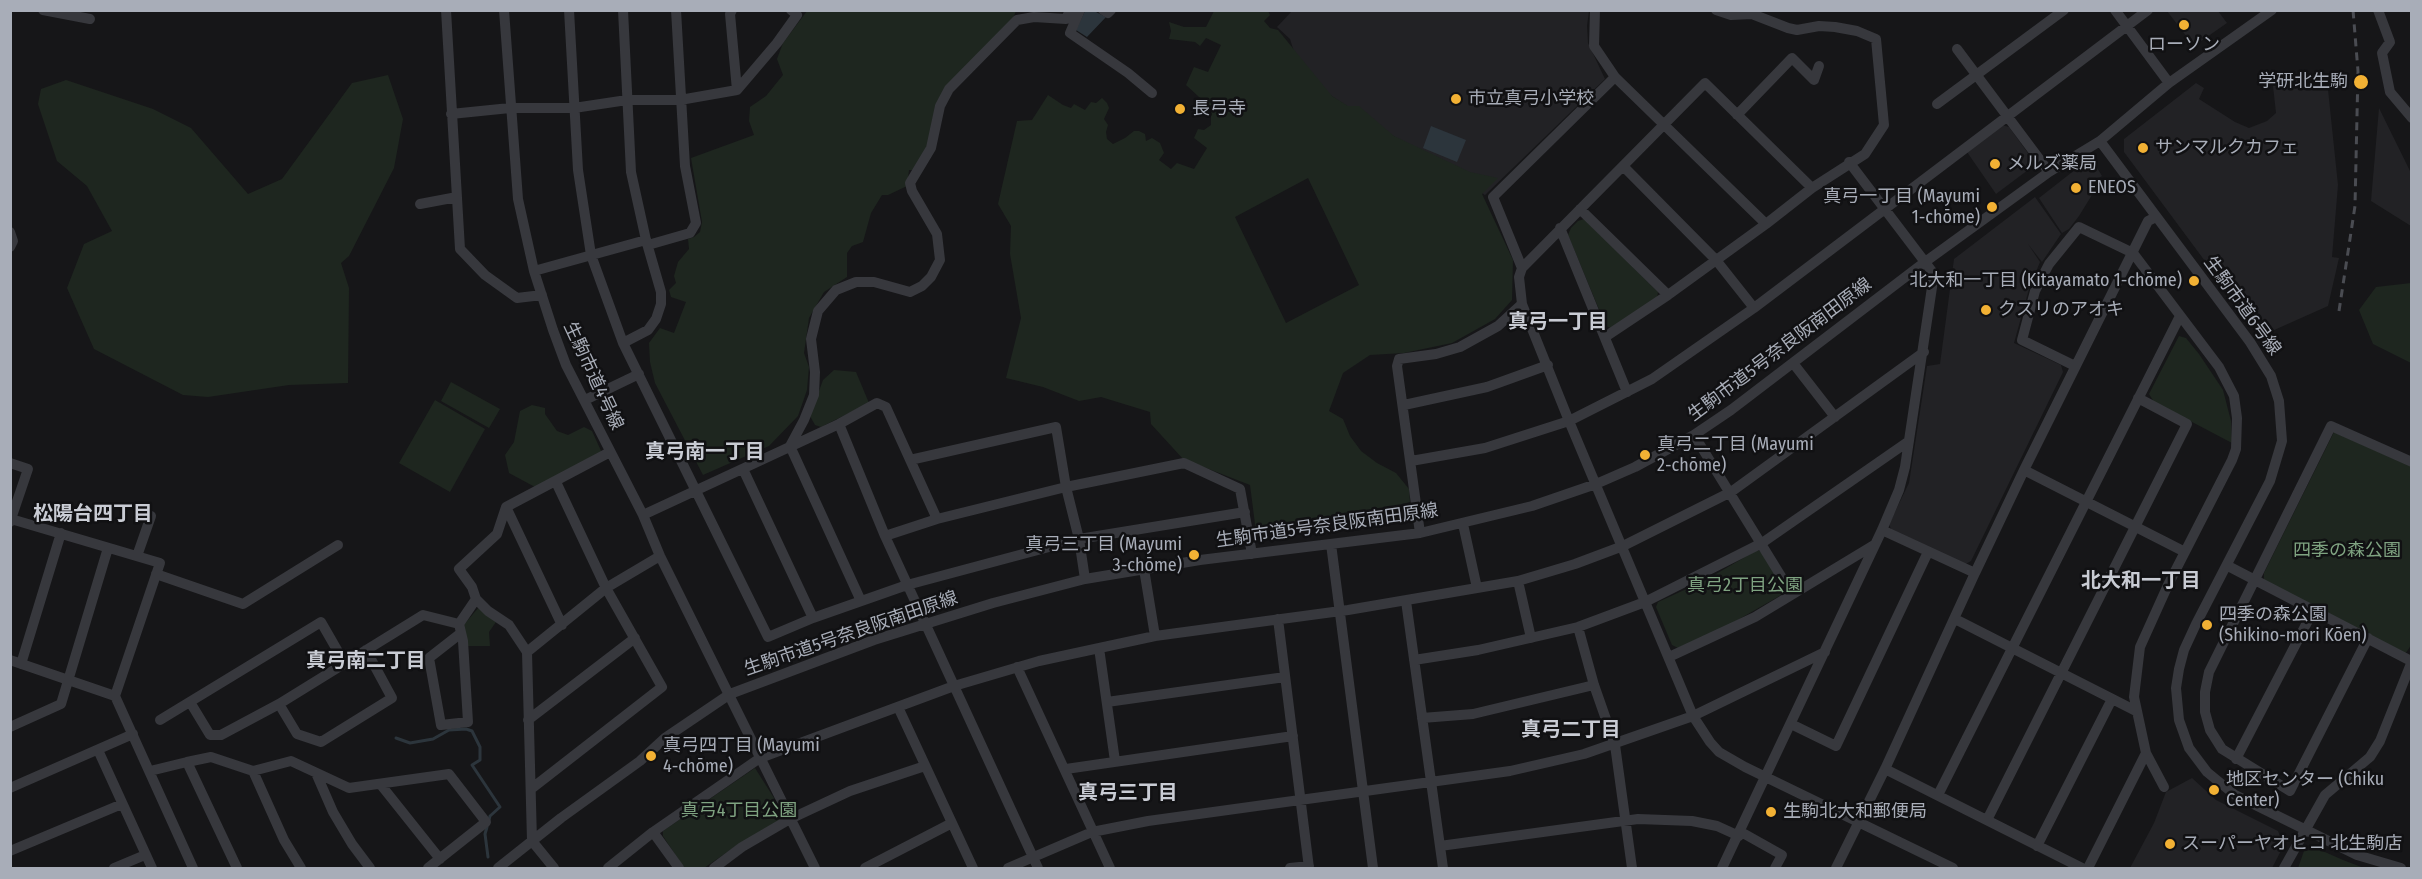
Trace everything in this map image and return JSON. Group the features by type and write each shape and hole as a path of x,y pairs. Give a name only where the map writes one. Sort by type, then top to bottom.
{"street":[{"path":"43,10 90,19"},
{"path":"446,10 460,249 485,275 517,298 542,295"},
{"name":"生駒市道4号線","path":"504,10 518,200 534,271 566,365 643,515 660,556 815,868"},
{"path":"569,10 578,170 591,255 623,343 768,637 813,618 907,585 1079,539 1245,512"},
{"path":"622,10 631,172 661,292 661,304 648,330 623,343"},
{"path":"534,271 591,255 684,236 695,228 685,166 676,10"},
{"path":"732,10 730,15 737,90"},
{"path":"451,114 510,108 574,108 627,100 680,100 737,90 777,43 797,15 791,10"},
{"path":"790,446 804,420 813,395 815,372 811,339 818,311 836,290 856,282 874,282 910,292 922,286 931,277 940,260 937,234 910,183 931,148 940,106 949,89 1017,20 1034,17 1066,19 1070,10"},
{"path":"1080,10 1070,33 1128,73 1152,93"},
{"path":"1103,10 1108,14 1111,10"},
{"path":"1595,10 1594,45 1615,77 1766,224"},
{"path":"1605,336 1668,296 1812,188 1849,162 1865,154 1884,124 1875,39 1857,31 1835,27 1819,26 1797,30 1752,14 1731,15 1716,10"},
{"path":"2044,10 2045,25"},
{"path":"1937,104 2064,10"},
{"path":"2115,10 2169,83"},
{"path":"1411,461 1485,448 1569,422 1652,379 1754,308 2148,10"},
{"name":"生駒市道5号奈良阪南田原線","path":"498,868 633,766 665,738 730,694 926,622 1085,579 1252,554 1420,534 1532,506 1596,484 1644,462 1694,435 2049,172 2100,141 2169,83 2272,10"},
{"path":"2378,10 2390,42 2382,53 2390,92 2412,118"},
{"path":"1958,49 2049,172"},
{"path":"1737,115 1792,58 1814,80 1819,66"},
{"path":"1522,268 1493,197 1615,77"},
{"path":"1812,188 1705,83 1522,268 1520,277 1522,304 1569,422 1701,731 1719,752 1765,777 1953,868"},
{"name":"生駒市道6号線","path":"2100,141 2250,342 2271,376 2279,401 2282,441 2270,481 2184,650 2176,688 2179,720 2189,748 2220,786 2235,795 2303,831 2357,855 2401,868"},
{"path":"1722,868 1882,530 1899,490 1909,441 1934,274 1849,162"},
{"path":"1623,167 1716,260 1754,308"},
{"path":"420,204 457,197"},
{"path":"1580,209 1668,296"},
{"path":"1836,868 2075,366 2148,221 2156,217"},
{"path":"2075,366 2022,340 2035,291 2049,264 2079,227 2133,253 2227,381 2236,402 2236,449 2232,460 2140,647 2134,697 2136,711 2146,753 2164,787"},
{"path":"1560,228 1627,392"},
{"path":"10,232 13,241 10,247"},
{"path":"1420,534 1397,366 1398,359 1436,354 1460,347 1498,326 1522,304"},
{"path":"1938,795 2180,316"},
{"path":"608,868 653,832 760,758 954,686 1017,668 1155,636 1406,601 1518,581 1575,564 1623,546 1731,492 1924,352"},
{"path":"1793,363 1834,417"},
{"path":"1404,405 1487,387 1548,365"},
{"path":"585,400 639,374"},
{"path":"1987,820 2187,424 2138,398"},
{"path":"643,515 838,424 877,403 886,407 937,519"},
{"path":"838,424 907,585 1038,868"},
{"path":"2368,638 2290,791 2222,749 2210,730 2205,712 2205,692 2209,672 2331,426 2412,462"},
{"path":"910,460 1056,428 1085,579"},
{"path":"1694,435 1792,594"},
{"path":"1414,660 1478,650 1578,627 1645,602 1762,543 1909,441"},
{"path":"790,446 861,601"},
{"path":"554,868 532,841 528,652 509,625 488,611 476,599 472,586 459,568 497,534 506,507 610,452"},
{"path":"10,463 28,469 11,520 160,563 115,696 193,868"},
{"path":"885,536 937,519 1066,487 1184,463 1240,489 1252,554"},
{"path":"742,469 813,618"},
{"path":"2024,470 2185,552"},
{"path":"531,789 662,687 606,588 556,482"},
{"path":"506,507 562,625"},
{"path":"137,556 151,516"},
{"path":"1463,524 1477,588"},
{"path":"1882,530 1975,573"},
{"path":"61,534 16,662 115,696"},
{"path":"1331,544 1373,868"},
{"path":"156,574 243,603 338,545"},
{"path":"1669,657 1755,617 1874,545"},
{"path":"10,727 61,704 108,548"},
{"path":"1791,724 1836,746 1928,552"},
{"path":"528,652 606,588 660,556"},
{"path":"2228,566 2411,661 2380,741 2370,758 2325,795 2284,868"},
{"path":"1144,569 1155,636"},
{"path":"1518,581 1531,638"},
{"path":"460,628 468,722 441,724 429,658 460,628 476,599"},
{"path":"1406,601 1443,868"},
{"path":"2236,759 2313,611"},
{"path":"190,702 210,735 221,735 279,704 423,615 460,628"},
{"path":"1278,619 1309,867 1290,868"},
{"path":"1955,619 2136,711"},
{"path":"160,720 321,622 344,662"},
{"path":"1578,627 1615,745 1632,868"},
{"path":"528,720 635,638"},
{"path":"1098,648 1115,761"},
{"path":"279,704 297,734 321,741 392,698 366,650"},
{"path":"1008,868 1092,832 1148,821 1510,771 1563,760 1615,745 1693,716 1826,652"},
{"path":"1017,668 1066,769 1092,832 1110,868"},
{"path":"1107,702 1285,677"},
{"path":"1422,718 1473,714 1594,684"},
{"path":"2037,846 2112,699"},
{"path":"898,707 973,868"},
{"path":"10,788 133,734"},
{"path":"1066,769 1293,736"},
{"path":"98,750 152,868"},
{"path":"2088,868 2146,753"},
{"path":"150,771 211,757 253,771 291,761 349,788 449,774 486,822 428,868"},
{"path":"187,762 237,868"},
{"path":"714,868 742,847 790,819 850,791 925,766"},
{"path":"1885,769 2082,868"},
{"path":"253,771 284,840 301,868"},
{"path":"316,773 333,812 370,868"},
{"path":"381,785 440,859"},
{"path":"10,851 122,804"},
{"path":"1440,846 1627,821 1686,820 1717,826 1740,834 1782,855 1775,868"},
{"path":"865,868 952,823"},
{"path":"653,832 679,868"},
{"path":"114,868 145,855"}],"shaded area":[{"path":"1085,11 1094,11 1106,17 1087,37 1076,30"},
{"name":"市立真弓小学校","path":"1292,11 1589,11 1588,43 1605,79 1485,195 1302,77 1290,39 1277,27"},
{"path":"2167,11 2218,11 2227,23 2194,46"},
{"path":"2296,80 2327,80 2338,185 2332,257 2339,258 2328,306 2272,331 2245,315 2124,152 2124,139 2196,83 2204,88 2199,99 2235,122 2249,128 2267,121 2276,113 2273,86"},
{"path":"2379,108 2411,173 2411,226 2371,201"},
{"path":"2002,125 2009,127 2033,160 2032,167 1996,194 1967,152"},
{"path":"1431,126 1466,140 1457,162 1423,148"},
{"path":"2093,161 2102,176 2098,179 2100,182 2079,216 2069,229 2062,233 2039,198 2085,162"},
{"path":"2035,197 2061,234 2042,262 2028,244 2040,262 2029,289 2014,343 2061,365 2063,372 1971,561 1964,565 1892,532 1889,524 1909,483 1927,366 1940,364 1954,259"},
{"path":"2192,778 2216,800 2278,831 2284,845 2272,868 2130,868 2154,823 2166,792"}],"green space":[{"path":"807,11 1016,11 1013,18 940,99 929,146 914,170 909,170 907,186 888,195 882,195 871,213 863,242 852,246 847,253 847,277 824,292 809,318 804,353 809,367 807,390 798,416 769,446 703,475 655,383 650,362 649,343 660,328 674,333 686,302 671,297 669,290 676,283 674,276 678,262 689,249 688,239 700,232 702,222 691,158 754,135 749,121 750,107 766,96 783,75 777,59 783,43"},
{"path":"1214,11 1268,11 1270,15 1264,21 1270,28 1278,30 1332,96 1348,106 1359,106 1394,136 1470,172 1498,178 1482,194 1513,260 1512,300 1495,319 1452,343 1404,353 1370,355 1343,373 1329,411 1343,419 1350,436 1361,451 1396,473 1409,489 1410,502 1376,511 1376,520 1256,532 1250,485 1183,459 1151,424 1150,412 1101,397 1079,401 1043,387 1006,378 1021,318 1010,254 1011,226 998,204 1017,121 1032,120 1048,95 1063,105 1071,108 1074,104 1085,110 1091,102 1096,103 1102,98 1109,108 1104,119 1108,125 1107,139 1113,144 1134,131 1139,131 1145,134 1146,141 1152,138 1160,143 1164,153 1159,160 1171,169 1177,163 1194,169 1207,148 1194,138 1198,129 1204,130 1211,125 1211,108 1186,85 1194,67 1208,72 1221,45 1206,38 1200,46 1195,42 1169,39 1171,31 1169,22 1184,27 1206,27","holes":["1308,178 1359,285 1286,323 1235,217"]},
{"path":"388,75 403,119 394,168 349,256 341,263 349,288 348,383 289,385 208,397 183,395 94,349 67,288 84,244 112,231 87,186 57,161 38,104 41,89 66,80 153,109 191,128 248,194 282,179 352,83"},
{"path":"1584,219 1658,292 1657,299 1611,328 1606,326 1568,235 1578,221"},
{"path":"2412,283 2411,363 2373,344 2359,310 2376,287"},
{"path":"2179,336 2186,338 2223,390 2231,421 2232,443 2154,402 2149,394"},
{"path":"834,370 856,372 869,403 821,427 815,425 810,416 823,380"},
{"path":"451,382 500,409 489,428 441,401"},
{"path":"435,400 485,429 450,492 399,463"},
{"path":"532,405 545,408 545,414 557,431 568,435 584,427 592,431 602,453 535,487 509,473 505,455 514,442 520,411"},
{"name":"四季の森公園","path":"2334,432 2411,466 2412,644 2405,654 2264,581 2264,573"},
{"name":"真弓2丁目公園","path":"1757,550 1763,552 1785,588 1783,594 1727,626 1678,648 1672,645 1656,607 1658,602 1704,581"},
{"path":"479,607 496,622 489,632 490,646 468,646 462,627"},
{"name":"真弓4丁目公園","path":"755,768 786,817 739,844 704,868 684,868 663,836 663,831"},
{"path":"2318,849 2364,868 2298,868 2304,851"}],"waterway":[{"path":"396,738 410,743 433,739 449,730 472,731 480,747 480,760 472,765 500,807 490,816 489,820"},
{"path":"487,827 485,834 488,857"}],"railway":[{"path":"2339,311 2355,206 2358,71 2353,10"}],"place":[{"name":"ローソン","path":"2184,25"},
{"name":"学研北生駒","path":"2361,82"},
{"name":"市立真弓小学校","path":"1456,99"},
{"name":"長弓寺","path":"1180,109"},
{"name":"サンマルクカフェ","path":"2143,148"},
{"name":"メルズ薬局","path":"1995,164"},
{"name":"ENEOS","path":"2076,188"},
{"name":"真弓一丁目 (Mayumi 1-chōme)","path":"1992,207"},
{"name":"北大和一丁目 (Kitayamato 1-chōme)","path":"2194,281"},
{"name":"クスリのアオキ","path":"1986,310"},
{"name":"真弓二丁目 (Mayumi 2-chōme)","path":"1645,455"},
{"name":"真弓三丁目 (Mayumi 3-chōme)","path":"1194,555"},
{"name":"四季の森公園 (Shikino-mori Kōen)","path":"2207,625"},
{"name":"真弓四丁目 (Mayumi 4-chōme)","path":"651,756"},
{"name":"地区センター (Chiku Center)","path":"2214,790"},
{"name":"生駒北大和郵便局","path":"1771,812"},
{"name":"スーパーヤオヒコ 北生駒店","path":"2170,844"}],"district":[{"name":"真弓一丁目","path":"1558,322"},
{"name":"真弓南一丁目","path":"705,452"},
{"name":"松陽台四丁目","path":"93,514"},
{"name":"北大和一丁目","path":"2141,581"},
{"name":"真弓南二丁目","path":"366,661"},
{"name":"真弓二丁目","path":"1571,730"},
{"name":"真弓三丁目","path":"1128,793"}]}
